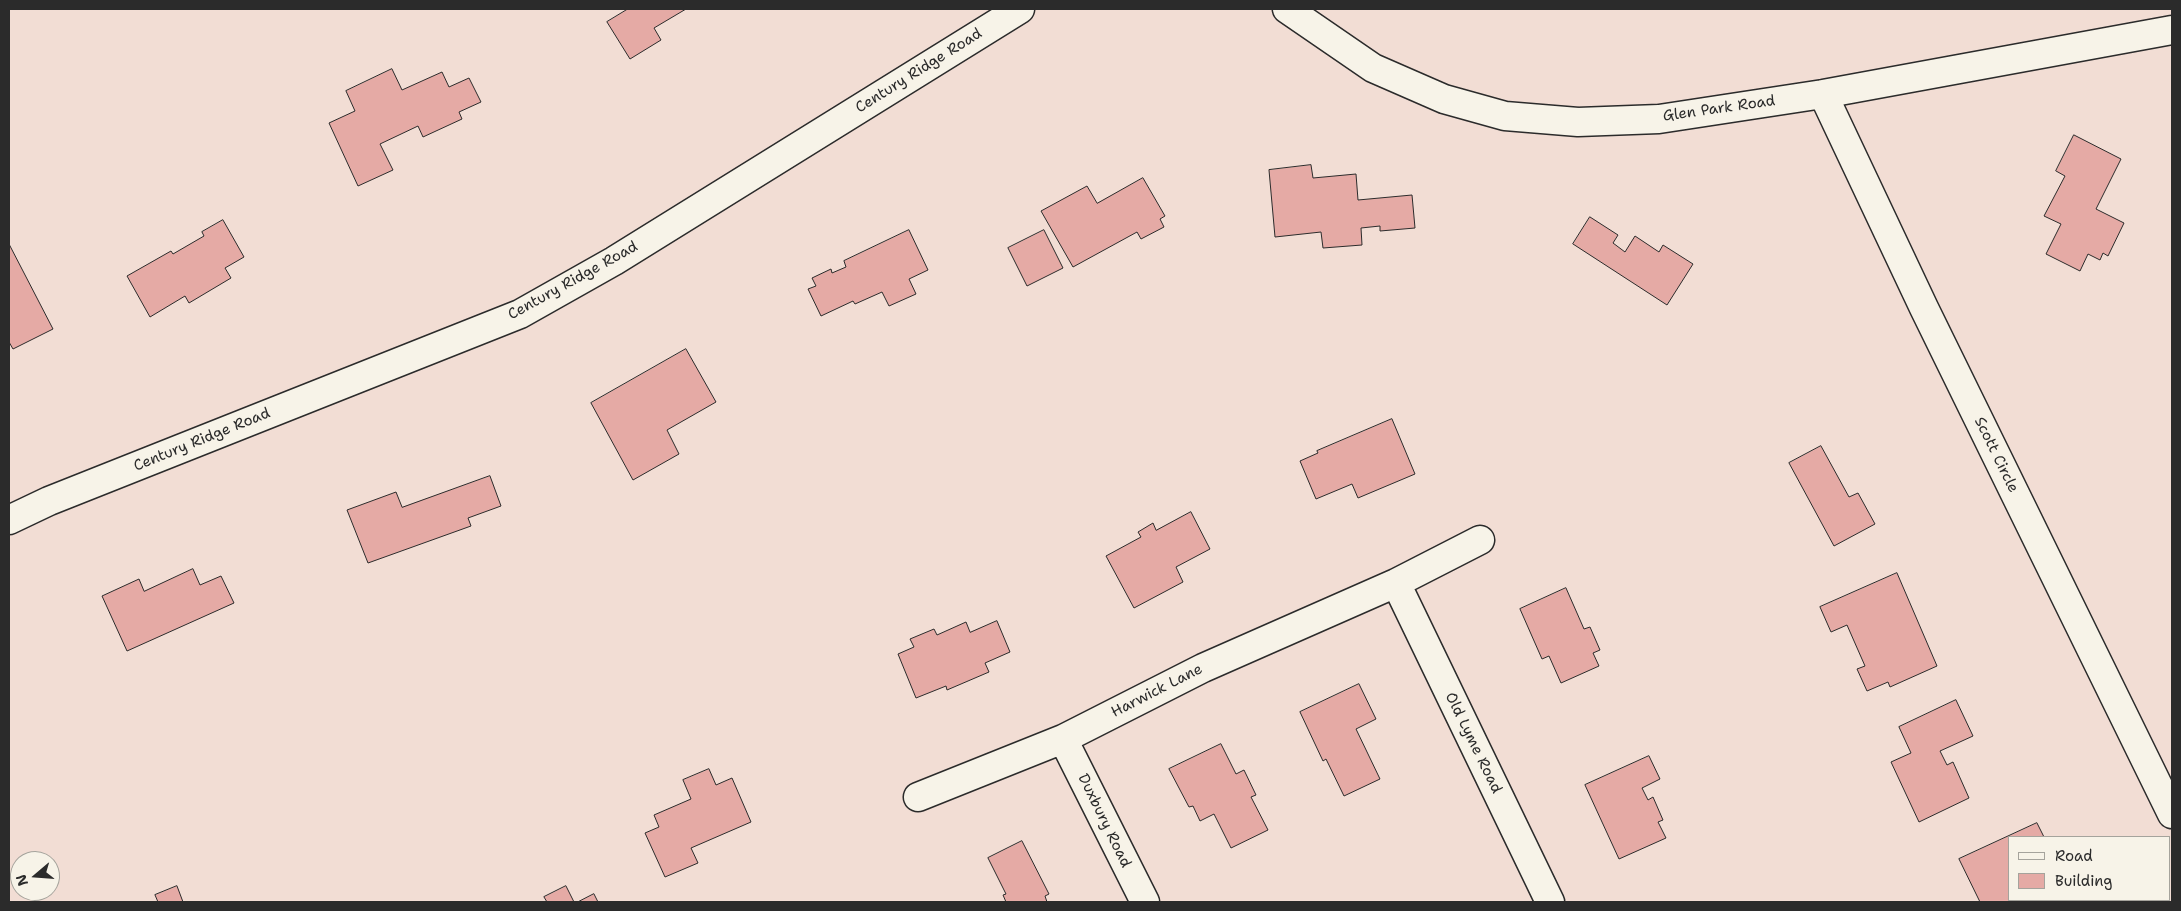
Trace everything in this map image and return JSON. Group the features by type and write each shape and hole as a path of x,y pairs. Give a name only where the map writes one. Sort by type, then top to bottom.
{"street":[{"name":"Century Ridge Road","path":"9,520 58,498 520,314 614,261 1020,9"},
{"name":"Glen Park Road","path":"1287,9 1373,68 1444,99 1505,116 1578,122 1659,119 1823,94 2172,30"},
{"name":"Scott Circle","path":"1823,94 1924,308 2172,814"},
{"name":"Harwick Lane","path":"918,797 1063,739 1203,668 1396,583 1480,540"},
{"name":"Old Lyme Road","path":"1396,583 1550,902"},
{"name":"Duxbury Road","path":"1063,739 1145,902"}],"building":[{"path":"628,9 686,9 654,28 661,40 630,59 607,22"},
{"path":"392,69 402,90 442,72 449,87 469,78 481,102 459,112 462,119 423,137 418,126 380,144 393,170 358,186 329,123 355,111 346,91"},
{"path":"2074,135 2121,159 2096,209 2124,223 2108,256 2103,253 2100,260 2088,254 2080,271 2046,254 2061,224 2044,216 2065,176 2056,171"},
{"path":"1311,165 1313,178 1356,174 1358,200 1412,195 1415,228 1380,231 1380,226 1361,228 1362,245 1323,248 1321,232 1275,237 1269,170"},
{"path":"1143,178 1165,216 1160,219 1164,227 1141,239 1137,232 1073,267 1041,211 1087,186 1097,203"},
{"path":"1590,217 1618,235 1613,243 1625,252 1635,236 1659,252 1663,245 1693,264 1667,305 1573,244"},
{"path":"223,220 244,257 225,268 231,278 189,303 185,296 150,317 127,276 171,251 173,254 204,236 202,232"},
{"path":"909,230 928,270 909,279 916,294 889,306 882,292 855,304 853,301 821,316 808,289 816,286 812,278 831,269 832,273 846,267 844,261"},
{"path":"1044,230 1063,268 1027,286 1008,248"},
{"path":"9,244 53,329 13,349 9,342"},
{"path":"686,349 716,402 667,430 679,454 633,480 591,403"},
{"path":"1392,419 1415,474 1358,498 1352,484 1316,499 1300,461 1318,453 1317,451"},
{"path":"1821,446 1849,497 1858,493 1875,524 1834,546 1789,463"},
{"path":"490,476 501,506 468,518 471,526 368,563 347,510 396,492 402,507"},
{"path":"1191,512 1210,549 1176,567 1183,582 1134,608 1106,556 1141,537 1138,532 1153,523 1156,530"},
{"path":"193,569 200,585 221,576 234,603 127,651 102,596 139,579 144,591"},
{"path":"1897,573 1937,666 1890,687 1888,682 1867,691 1857,669 1865,666 1847,625 1831,632 1820,607"},
{"path":"1566,588 1584,629 1590,627 1600,650 1593,653 1599,666 1561,683 1549,656 1542,659 1520,609"},
{"path":"997,621 1010,652 985,663 989,672 947,690 946,686 916,698 898,654 914,647 910,639 934,629 937,635 966,622 970,632"},
{"path":"1359,684 1376,719 1356,729 1380,779 1344,796 1326,759 1323,761 1300,712"},
{"path":"1956,700 1973,736 1940,751 1947,765 1953,762 1969,798 1919,822 1891,762 1911,753 1899,727"},
{"path":"1221,744 1236,774 1244,770 1256,795 1251,797 1268,830 1231,848 1214,814 1200,821 1193,806 1189,807 1169,769"},
{"path":"1649,756 1660,779 1642,788 1648,800 1653,797 1663,820 1658,822 1666,838 1619,859 1585,785"},
{"path":"709,769 716,785 732,778 751,822 691,848 698,863 665,877 645,833 659,827 654,815 691,799 683,780"},
{"path":"2037,823 2044,836 2009,836"},
{"path":"2008,836 2008,901 2010,901 1980,902 1959,859"},
{"path":"1022,841 1049,894 1045,896 1047,902 1006,902 1003,895 1006,894 988,858"},
{"path":"177,886 183,902 158,902 155,895"},
{"path":"566,886 574,902 547,902 544,897"},
{"path":"594,894 598,902 578,902"},
{"path":"2021,901 2075,902 2022,902"}]}
